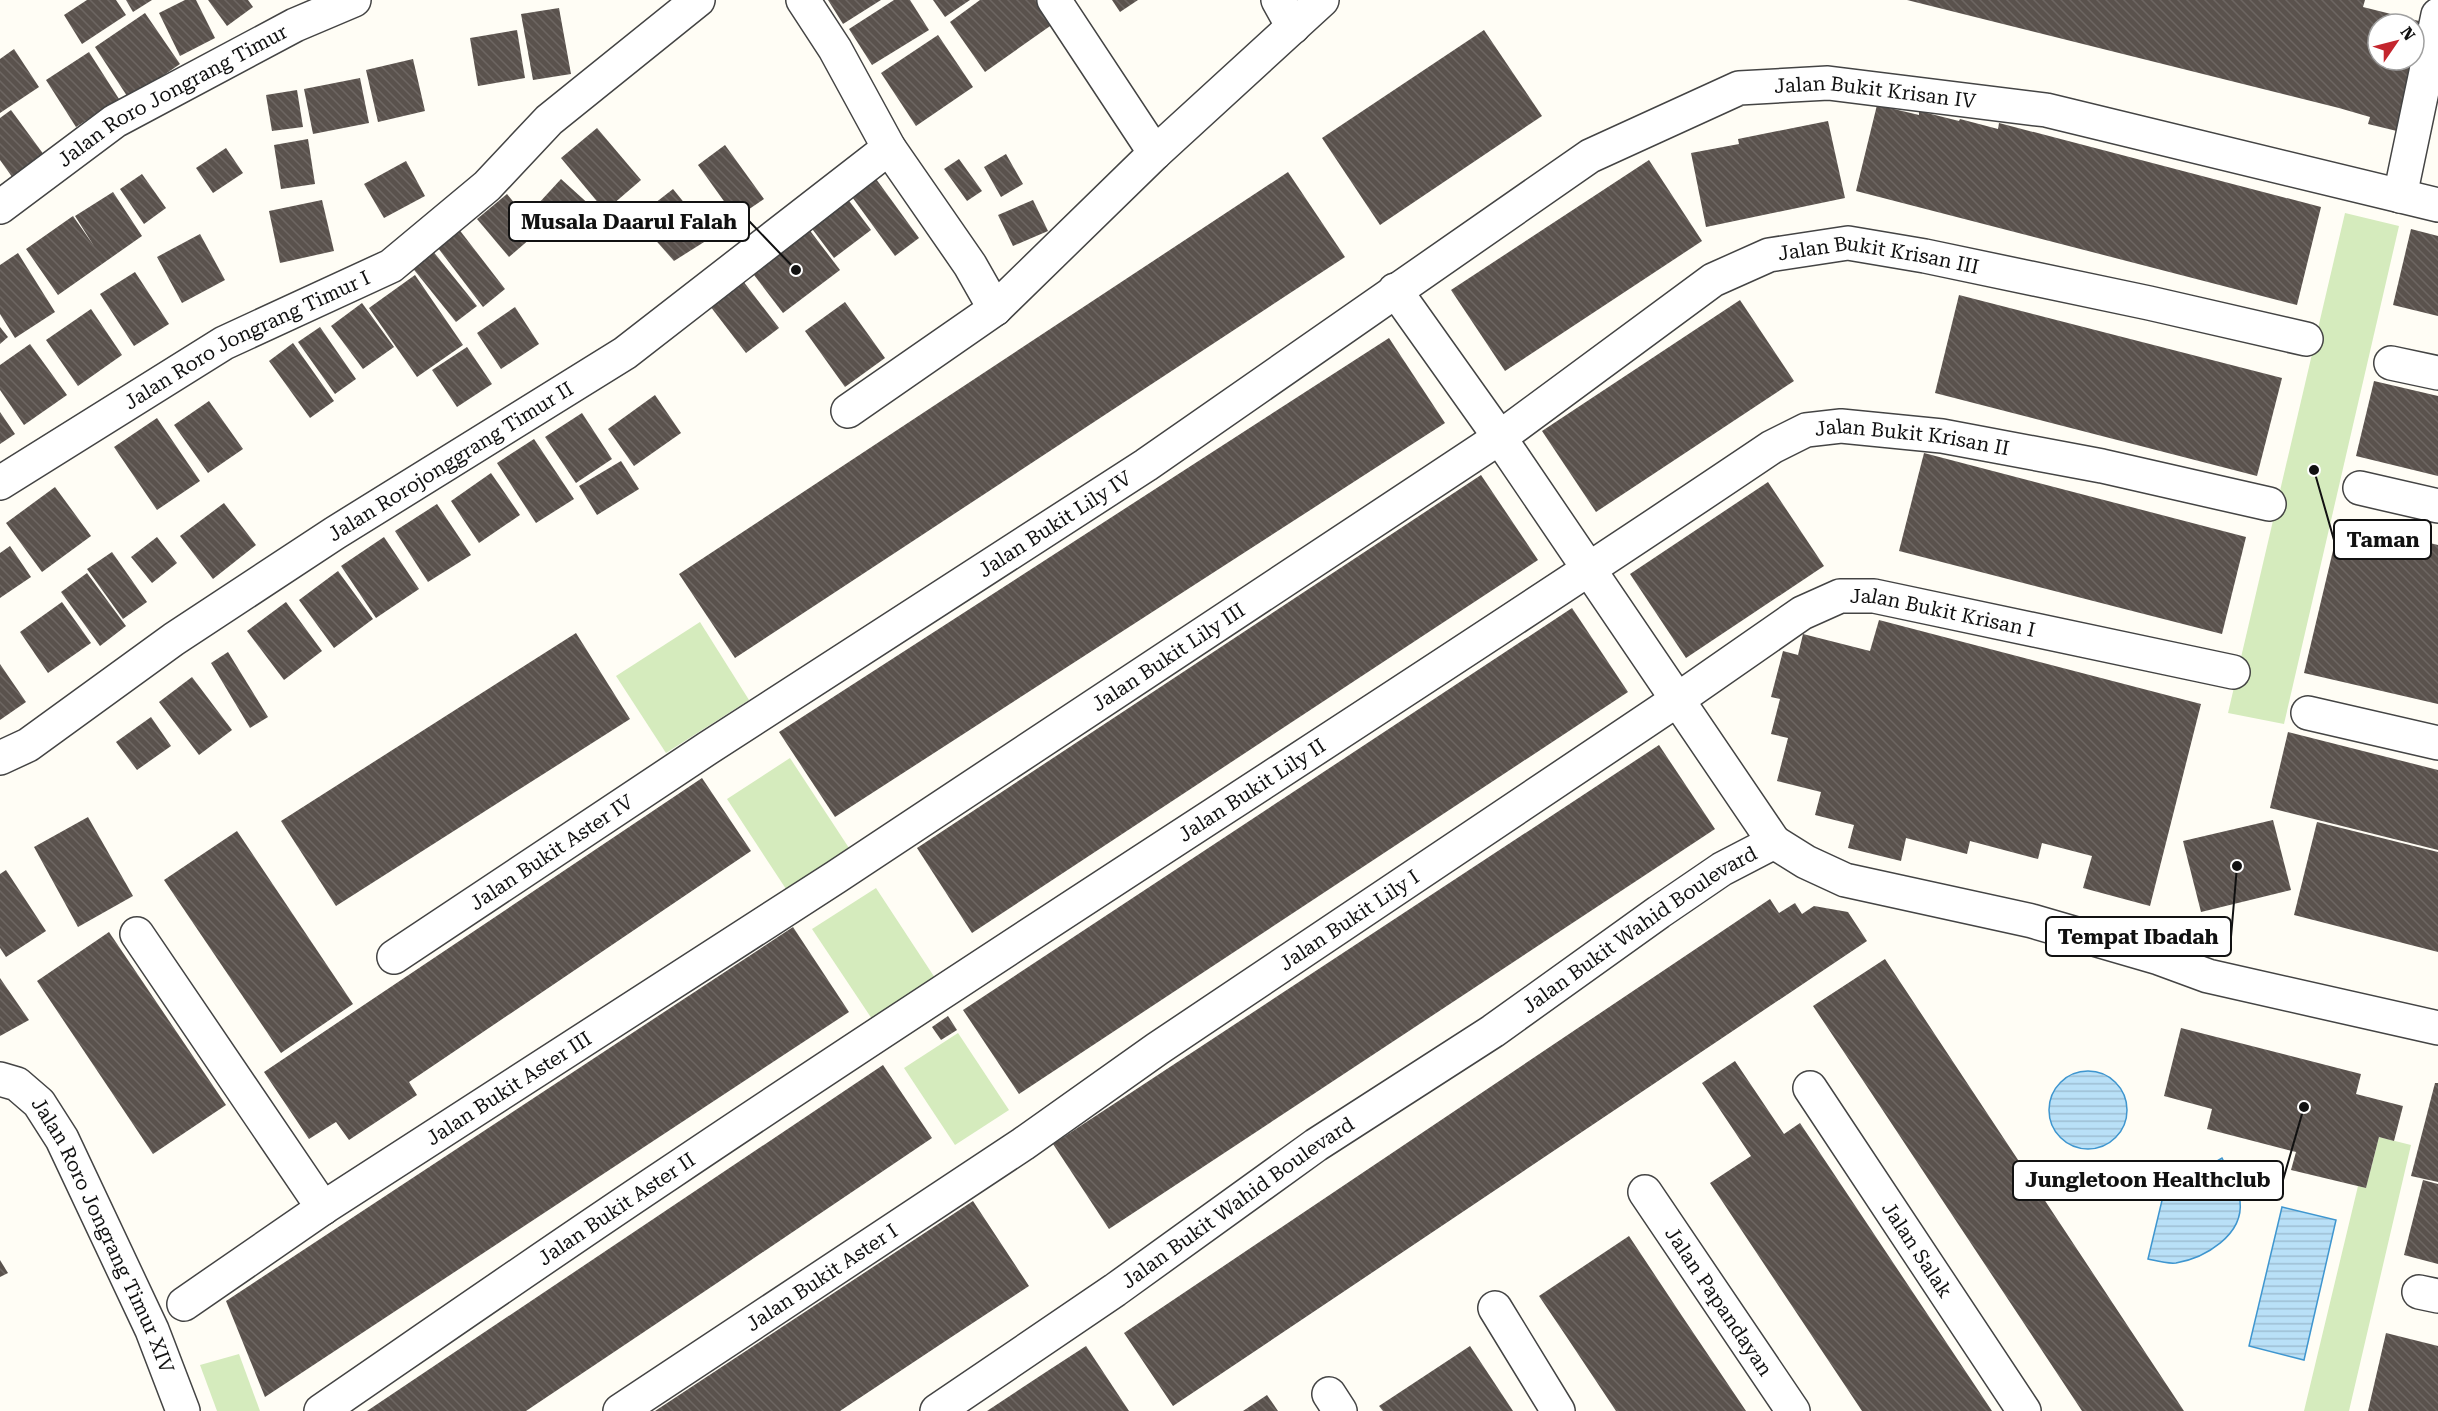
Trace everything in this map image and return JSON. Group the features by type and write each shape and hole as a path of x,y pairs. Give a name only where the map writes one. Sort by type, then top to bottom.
{"street":[{"name":"Jalan Roro Jongrang Timur","path":"0,207 115,121 295,25 354,0"},
{"name":"Jalan Roro Jongrang Timur I","path":"0,483 224,343 391,266 487,186 549,120 698,0"},
{"path":"803,0 835,49 889,148 970,265 995,309"},
{"path":"1054,0 1155,153"},
{"path":"848,411 995,309 1155,153 1286,14 1322,0"},
{"path":"2400,196 2438,14 2433,0"},
{"name":"Jalan Bukit Krisan IV","path":"1395,290 1590,156 1739,88 1828,83 2046,110 2438,205"},
{"name":"Jalan Rorojonggrang Timur II","path":"0,758 28,744 174,639 335,534 626,353 889,148"},
{"name":"Jalan Bukit Krisan III","path":"1499,438 1713,280 1769,255 1848,243 1924,256 2149,303 2306,339"},
{"path":"1395,290 1589,568 1774,842"},
{"name":"Jalan Bukit Lily IV","path":"708,748 1146,465 1395,290"},
{"path":"2391,363 2438,373"},
{"name":"Jalan Bukit Krisan II","path":"1589,568 1772,447 1806,430 1840,426 1942,436 2102,466 2269,504"},
{"name":"Jalan Bukit Lily III","path":"836,877 1499,438"},
{"path":"2360,488 2438,506"},
{"name":"Jalan Bukit Lily II","path":"914,1011 1589,568"},
{"name":"Jalan Bukit Krisan I","path":"1677,700 1802,613 1840,596 1874,596 2233,672"},
{"name":"Jalan Bukit Lily I","path":"1023,1144 1157,1049 1677,700"},
{"path":"2308,713 2438,743"},
{"name":"Jalan Bukit Aster IV","path":"394,957 708,748"},
{"name":"Jalan Bukit Wahid Boulevard","path":"937,1411 1115,1290 1316,1145 1493,1031 1722,869 1774,842 1806,862 1845,880 2032,921 2159,958 2208,976 2438,1028"},
{"name":"Jalan Bukit Aster III","path":"184,1304 323,1208 836,877"},
{"path":"137,934 323,1208"},
{"name":"Jalan Bukit Aster II","path":"321,1411 669,1173 914,1011"},
{"name":"Jalan Roro Jongrang Timur XIV","path":"0,1079 17,1084 39,1103 62,1139 152,1330 183,1411"},
{"name":"Jalan Salak","path":"1810,1088 2024,1411"},
{"name":"Jalan Bukit Aster I","path":"620,1411 1023,1144"},
{"name":"Jalan Papandayan","path":"1645,1192 1792,1411"},
{"path":"1495,1308 1558,1411"}],"green space":[{"path":"2345,213 2399,226 2284,724 2228,713"},
{"path":"700,622 749,700 666,753 616,676"},
{"path":"790,758 849,848 786,889 727,799"},
{"path":"876,888 935,978 872,1019 812,929"},
{"path":"958,1033 1009,1110 955,1145 904,1068"},
{"path":"2379,1137 2411,1145 2349,1411 2304,1411 2358,1186 2366,1188"},
{"path":"239,1354 260,1411 217,1411 200,1365"}],"water":[{"path":"2088,1071 2103,1074 2120,1088 2127,1110 2124,1125 2110,1142 2088,1149 2073,1146 2056,1132 2049,1110 2052,1095 2066,1078"},
{"path":"2222,1158 2235,1184 2240,1201 2240,1213 2229,1234 2210,1250 2187,1260 2173,1263 2148,1259 2164,1192"},
{"path":"2282,1207 2336,1220 2304,1360 2249,1346"}],"building":[{"path":"87,0 116,0 126,15 82,44 64,15"},
{"path":"126,0 152,0 133,12"},
{"path":"185,0 196,0 215,38 180,56 159,13"},
{"path":"208,0 248,0 253,7 227,26"},
{"path":"828,0 881,0 843,24"},
{"path":"894,0 910,0 929,30 872,65 849,29"},
{"path":"933,0 970,0 945,17"},
{"path":"980,0 1036,0 1053,24 985,72 950,22"},
{"path":"1112,0 1138,0 1120,12"},
{"path":"1907,0 2365,0 2363,7 2383,12 2366,12 2366,72 2415,72 2401,132 2368,124 2370,117"},
{"path":"559,8 571,74 533,80 521,14"},
{"path":"145,13 180,64 129,99 95,47"},
{"path":"517,30 525,78 478,86 470,38"},
{"path":"1484,30 1542,116 1380,225 1322,138"},
{"path":"938,35 973,87 916,126 881,73"},
{"path":"14,49 39,87 0,113 0,59"},
{"path":"89,52 119,99 76,127 46,80"},
{"path":"413,59 425,111 378,122 366,70"},
{"path":"360,78 369,123 313,134 304,89"},
{"path":"297,90 303,127 272,131 266,95"},
{"path":"1877,105 1919,115 1919,111 1959,121 1960,119 1998,129 1999,123 2321,207 2297,305 1856,191"},
{"path":"11,110 47,159 15,181 0,160 0,118"},
{"path":"1828,121 1845,198 1706,227 1691,153 1739,144 1738,139"},
{"path":"597,128 641,180 605,211 561,158"},
{"path":"308,139 315,184 281,189 274,145"},
{"path":"725,145 764,199 736,218 698,165"},
{"path":"226,148 243,173 213,193 196,168"},
{"path":"1006,154 1023,184 1001,197 984,167"},
{"path":"959,159 982,191 967,201 944,169"},
{"path":"1649,160 1702,241 1505,371 1451,290"},
{"path":"406,161 425,196 384,218 364,184"},
{"path":"871,172 919,238 895,256 847,190"},
{"path":"1288,172 1345,257 735,658 679,574"},
{"path":"142,174 166,208 144,224 120,189"},
{"path":"561,179 603,217 579,242 538,204"},
{"path":"673,189 712,237 674,261 636,218"},
{"path":"113,192 142,236 58,295 26,249 73,216 94,246 75,216"},
{"path":"507,194 538,232 509,257 477,219"},
{"path":"844,194 871,230 834,258 807,222"},
{"path":"322,200 334,251 280,263 269,211"},
{"path":"1033,200 1048,231 1013,246 998,215"},
{"path":"458,228 505,289 483,307 435,244"},
{"path":"808,228 840,270 783,313 751,271"},
{"path":"2411,229 2438,236 2438,316 2393,305"},
{"path":"200,234 225,280 182,303 157,257"},
{"path":"432,250 477,306 456,322 411,266"},
{"path":"18,253 55,312 15,338 0,314 0,265"},
{"path":"135,272 169,324 134,346 100,294"},
{"path":"415,275 463,345 417,377 369,308"},
{"path":"740,277 779,328 746,353 707,302"},
{"path":"1959,295 2282,378 2257,476 1935,393"},
{"path":"1740,300 1794,381 1596,512 1542,431"},
{"path":"845,302 885,358 845,387 805,331"},
{"path":"362,303 394,347 363,369 331,326"},
{"path":"515,307 539,344 501,369 477,333"},
{"path":"91,309 122,355 78,386 46,340"},
{"path":"0,327 8,337 0,344"},
{"path":"320,327 356,379 335,394 298,342"},
{"path":"1389,338 1445,423 835,817 779,732"},
{"path":"293,343 334,401 310,418 269,361"},
{"path":"30,344 67,395 24,425 0,390 0,365"},
{"path":"467,347 492,384 457,407 432,370"},
{"path":"2374,381 2438,396 2438,476 2356,456"},
{"path":"655,395 681,433 634,466 608,429"},
{"path":"209,401 243,449 208,473 174,425"},
{"path":"0,412 15,434 0,444"},
{"path":"582,413 612,459 576,483 545,437"},
{"path":"157,418 200,481 157,510 114,447"},
{"path":"534,439 574,499 536,523 497,463"},
{"path":"1924,453 2246,537 2222,634 1899,551"},
{"path":"621,461 639,489 597,515 579,486"},
{"path":"491,473 520,515 479,543 451,501"},
{"path":"1481,475 1538,560 972,933 917,848"},
{"path":"1768,482 1824,566 1686,658 1630,574"},
{"path":"55,487 91,536 42,572 6,523"},
{"path":"224,503 256,545 213,579 180,536"},
{"path":"437,504 471,555 428,582 395,531"},
{"path":"2340,521 2438,545 2438,704 2304,673"},
{"path":"157,537 177,563 152,583 131,557"},
{"path":"384,537 419,589 376,618 341,566"},
{"path":"10,546 31,577 0,598 0,553"},
{"path":"112,552 147,602 123,619 87,569"},
{"path":"338,571 373,619 334,648 299,600"},
{"path":"87,573 126,626 100,646 61,592"},
{"path":"62,602 91,643 48,673 20,632"},
{"path":"286,602 322,651 284,680 247,631"},
{"path":"1572,608 1628,692 1019,1094 963,1010"},
{"path":"1879,620 2201,704 2150,906 2083,888 2092,856 2042,843 2038,859 1970,841 1967,854 1906,838 1901,861 1848,848 1854,825 1815,815 1821,792 1777,781 1788,738 1771,734 1780,699 1771,697 1783,651 1798,655 1803,634 1870,651"},
{"path":"576,633 630,719 336,906 281,821"},
{"path":"228,652 268,717 250,728 211,663"},
{"path":"0,664 26,702 0,720"},
{"path":"192,677 232,730 199,755 159,702"},
{"path":"151,717 171,746 137,770 116,742"},
{"path":"2288,732 2438,770 2438,850 2270,808"},
{"path":"1659,745 1715,829 1109,1229 1053,1144"},
{"path":"702,778 751,851 409,1082 417,1095 349,1140 336,1122 309,1139 264,1072"},
{"path":"88,817 133,896 78,927 34,847"},
{"path":"2273,820 2291,890 2201,912 2183,841"},
{"path":"2317,822 2438,852 2438,952 2294,915"},
{"path":"237,831 353,1004 281,1053 164,880"},
{"path":"6,870 46,931 6,957 0,948 0,874"},
{"path":"1770,899 1779,913 1795,903 1802,914 1814,906 1848,912 1867,941 1173,1406 1124,1333"},
{"path":"793,927 849,1012 265,1397 226,1301"},
{"path":"109,932 226,1105 153,1154 37,981"},
{"path":"1885,959 2184,1411 2082,1411 1813,1006"},
{"path":"0,978 29,1020 0,1036"},
{"path":"948,1016 957,1030 941,1040 932,1027"},
{"path":"2181,1028 2361,1074 2356,1094 2403,1106 2394,1141 2379,1137 2366,1188 2291,1170 2296,1152 2207,1129 2212,1109 2164,1096"},
{"path":"1735,1061 1784,1134 1800,1123 1992,1411 1862,1411 1710,1183 1751,1156 1702,1083"},
{"path":"883,1065 932,1138 726,1277 526,1411 367,1411"},
{"path":"2435,1083 2438,1083 2438,1182 2411,1176"},
{"path":"2423,1180 2438,1184 2438,1264 2404,1255"},
{"path":"973,1201 1029,1286 840,1411 655,1411"},
{"path":"1629,1236 1746,1411 1616,1411 1539,1296"},
{"path":"0,1260 8,1273 0,1277"},
{"path":"2386,1333 2438,1346 2438,1411 2368,1411"},
{"path":"1086,1346 1129,1411 987,1411 1046,1372"},
{"path":"1470,1346 1513,1411 1383,1411 1379,1406"},
{"path":"1267,1395 1278,1411 1243,1411"}],"place":[{"name":"Musala Daarul Falah","path":"796,270"},
{"name":"Taman","path":"2314,470"},
{"name":"Tempat Ibadah","path":"2237,866"},
{"name":"Jungletoon Healthclub","path":"2304,1107"}]}
